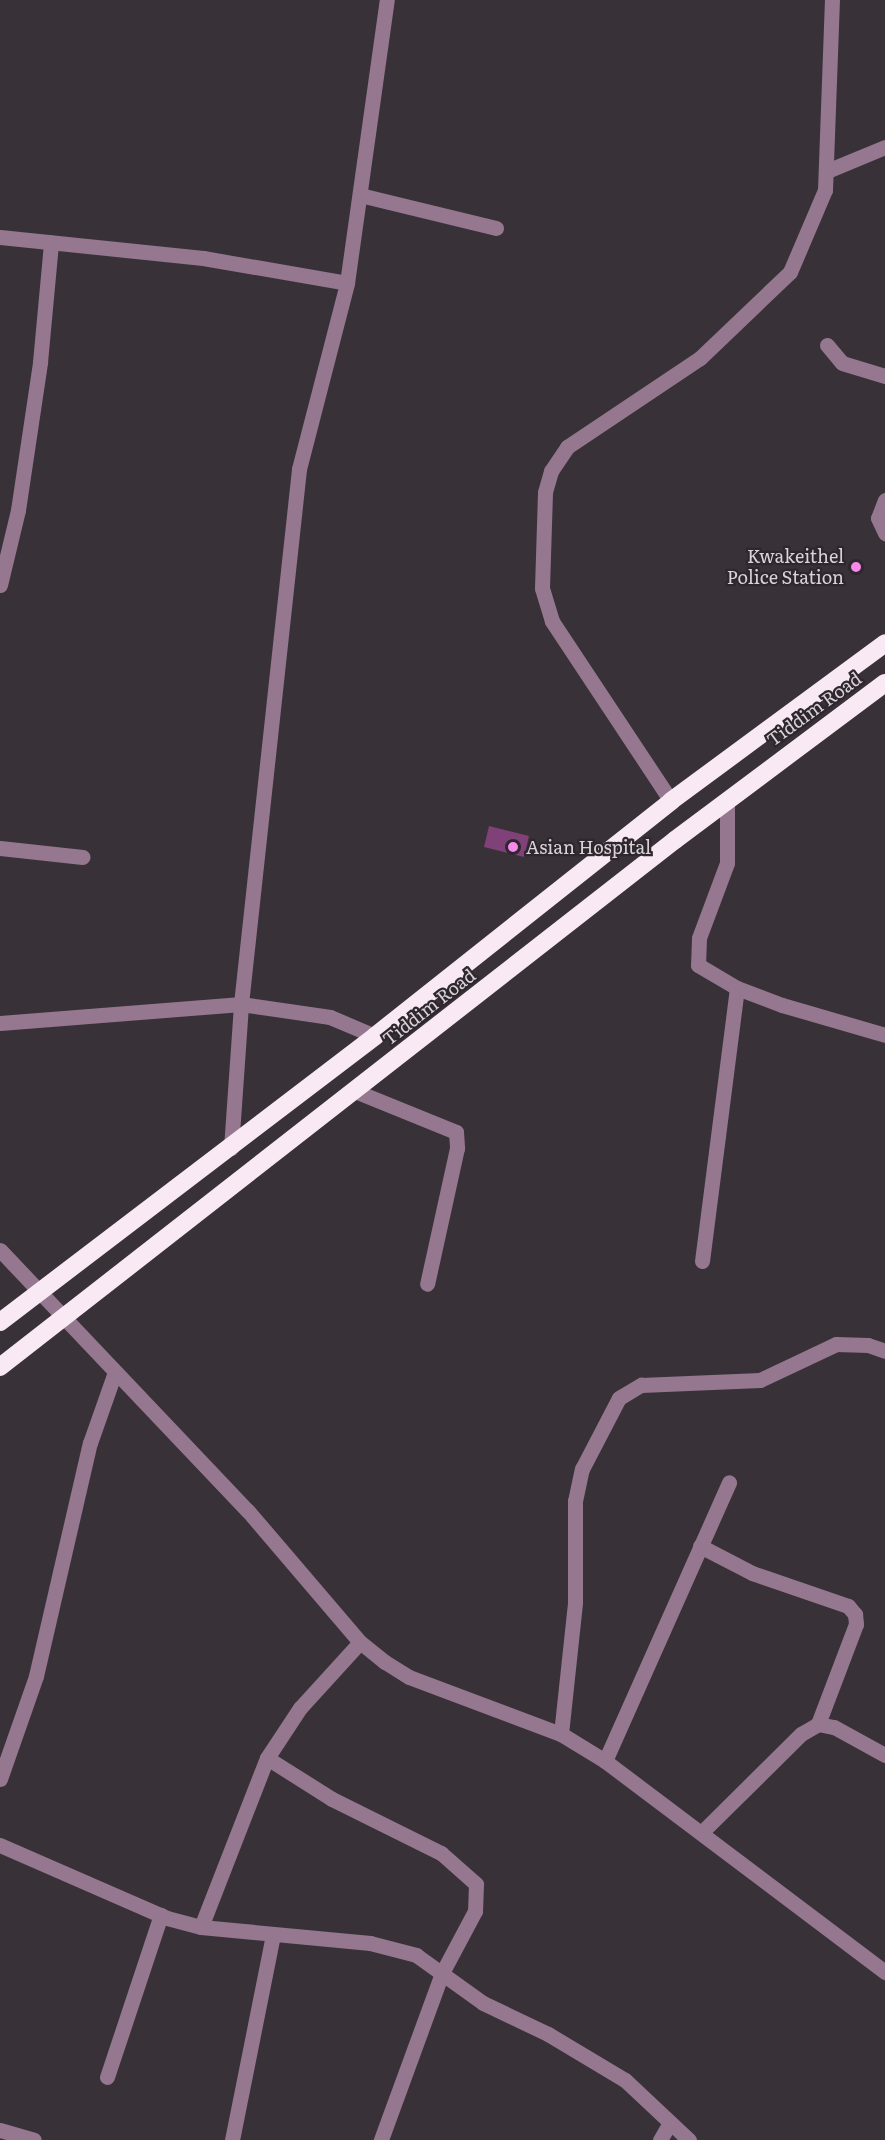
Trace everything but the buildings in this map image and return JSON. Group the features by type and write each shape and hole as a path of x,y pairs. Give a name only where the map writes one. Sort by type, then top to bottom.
{"highway":[{"name":"Tiddim Road","path":"0,1322 231,1148 671,801 885,643"},
{"name":"Tiddim Road","path":"0,1367 727,801 885,683"}],"street":[{"path":"231,1148 241,1004 299,469 347,283 387,0"},
{"path":"671,801 552,621 542,588 545,492 551,471 567,447 700,358 790,272 820,210 827,171 832,0"},
{"path":"827,171 885,147"},
{"path":"360,195 496,228"},
{"path":"0,237 203,258 347,283"},
{"path":"0,585 18,510 37,385 51,243"},
{"path":"827,345 842,363 885,376"},
{"path":"885,500 878,518 885,533"},
{"path":"727,801 727,863 695,953 707,974 737,988 885,1035"},
{"path":"0,848 84,857"},
{"path":"702,1261 737,988"},
{"path":"0,1023 241,1004 330,1017 375,1036"},
{"path":"355,1091 445,1126 457,1136 427,1284"},
{"path":"0,1250 62,1318 248,1511 360,1642 409,1677 561,1734 606,1761 703,1831 885,1972"},
{"path":"561,1734 575,1602 575,1501 582,1469 619,1398 641,1386 760,1380 836,1344 868,1345 885,1351"},
{"path":"0,1779 36,1676 90,1443 115,1372"},
{"path":"606,1761 729,1482"},
{"path":"700,1546 752,1573 848,1606 855,1614 856,1624 818,1724 801,1734 703,1831"},
{"path":"201,1927 267,1758 300,1708 360,1642"},
{"path":"818,1724 834,1727 885,1755"},
{"path":"267,1758 332,1799 403,1830 473,1877 474,1911 442,1973 381,2140"},
{"path":"0,1845 161,1915 201,1927 391,1948 416,1955 483,2003 548,2034 625,2080 689,2140"},
{"path":"107,2077 161,1915"},
{"path":"232,2140 273,1935"},
{"path":"660,2140 670,2122"},
{"path":"0,2130 34,2140"}],"place":[{"name":"Kwakeithel Police Station","path":"856,567"},
{"name":"Asian Hospital","path":"513,847"}]}
